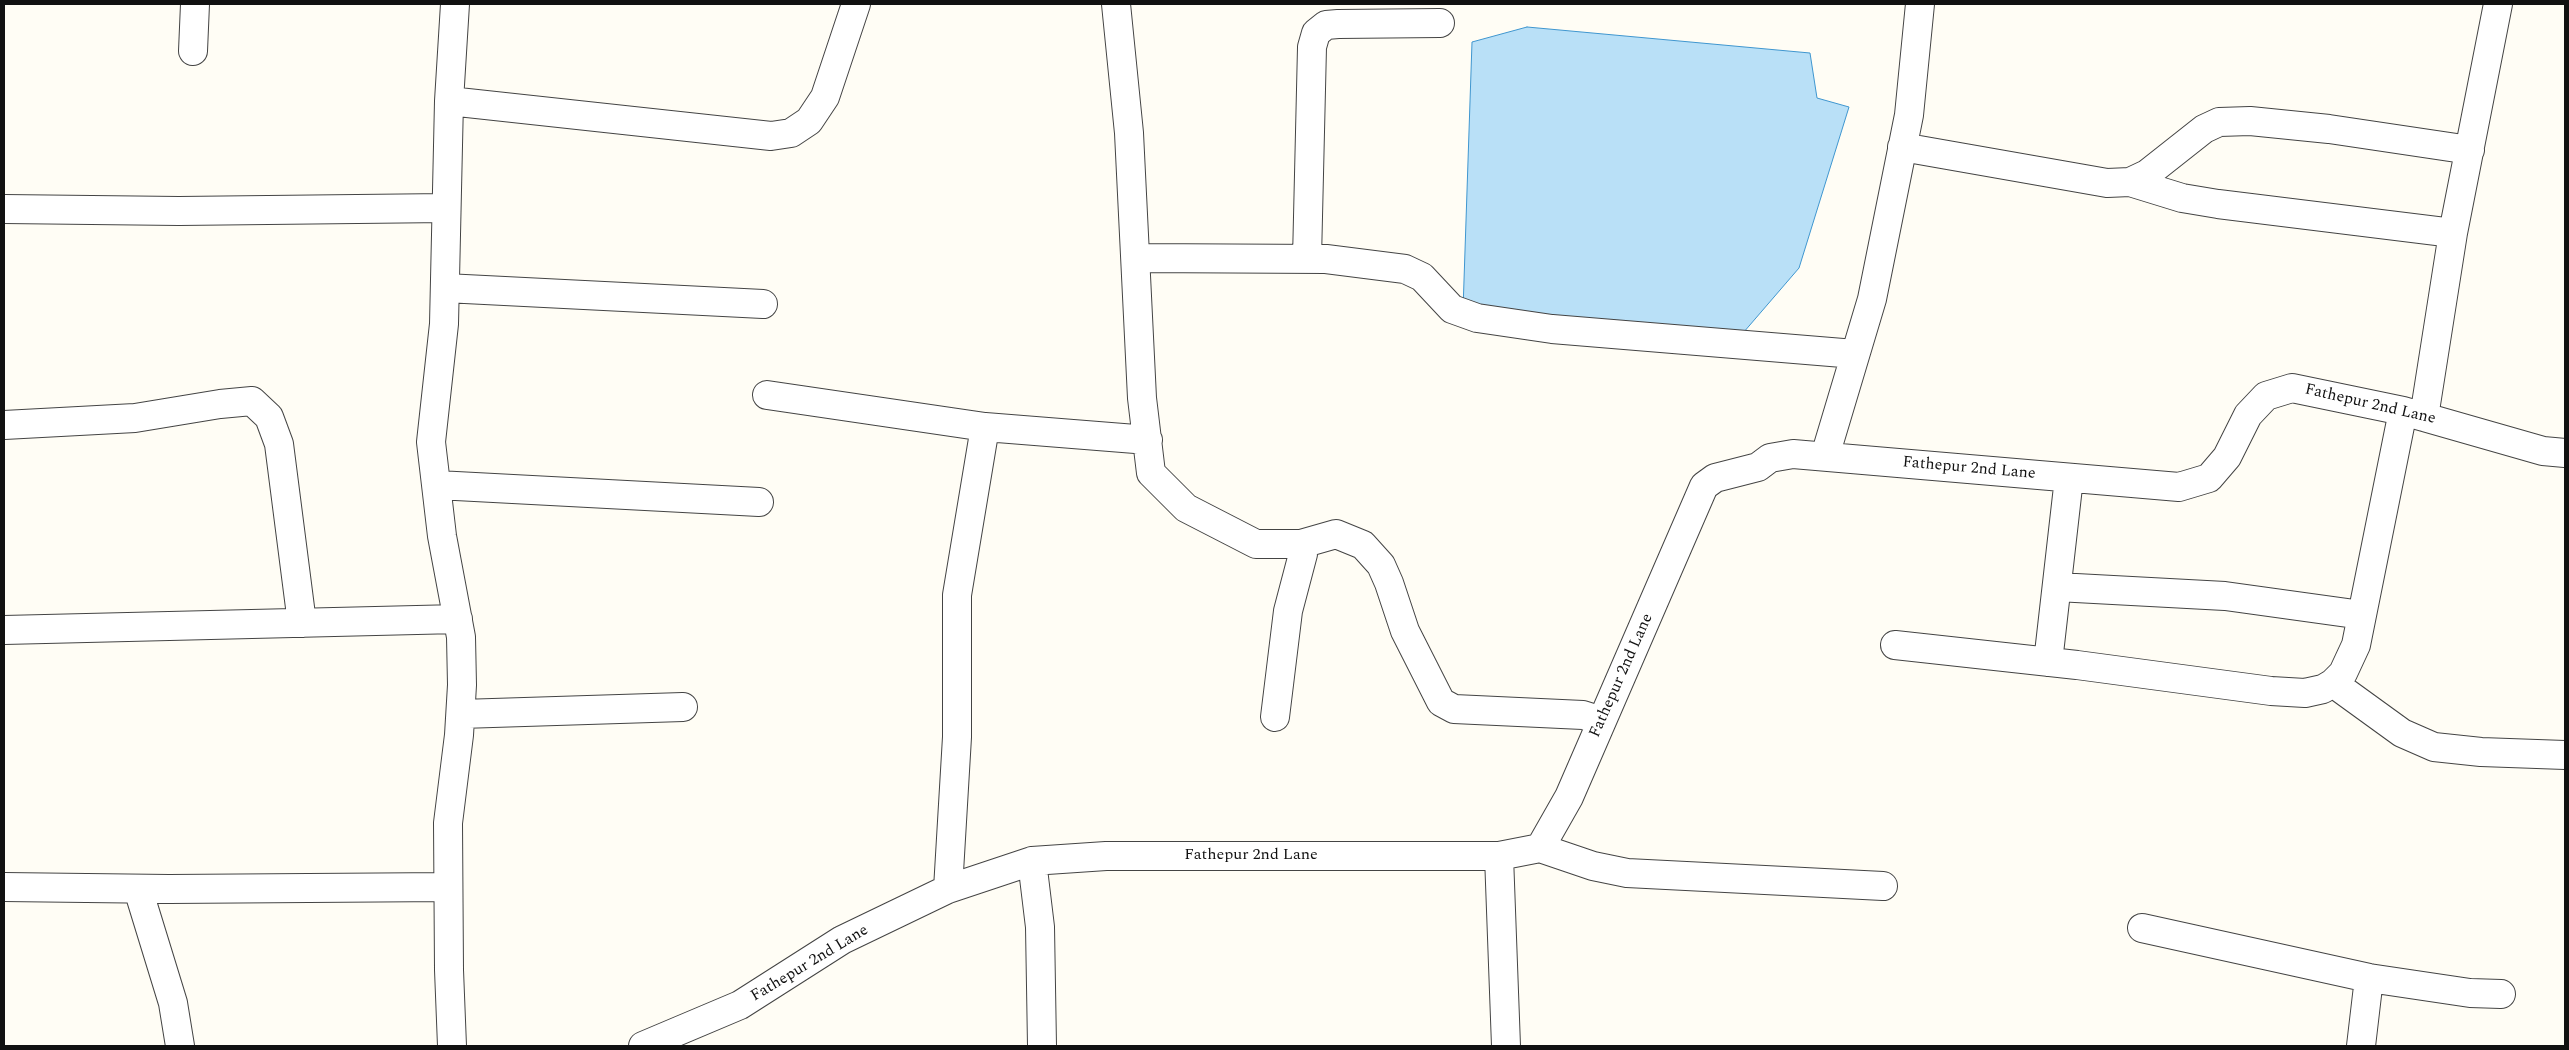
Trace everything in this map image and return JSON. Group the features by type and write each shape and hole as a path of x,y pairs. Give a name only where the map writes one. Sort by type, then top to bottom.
{"street":[{"path":"193,51 195,4"},
{"path":"452,1046 448,823 461,714 462,685 458,619 442,536 438,485 431,442 444,324 449,101 455,4"},
{"path":"449,101 771,136 791,134 809,121 825,97 856,4"},
{"path":"1116,4 1129,133 1142,398 1152,473 1186,508 1256,544 1301,544 1336,534 1363,545 1380,565 1405,631 1441,702 1454,709 1583,715 1602,721"},
{"path":"1825,456 1872,299 1909,114 1920,4"},
{"path":"1895,646 2048,662 2271,692 2305,693 2323,689 2333,683 2343,673 2351,661 2414,414 2453,233 2498,4"},
{"path":"1307,259 1312,47 1316,33 1326,25 1338,24 1440,24"},
{"path":"2130,182 2147,174 2204,129 2219,122 2250,121 2329,129 2470,150"},
{"path":"1902,146 2107,183 2130,182 2182,198 2218,204 2453,233"},
{"path":"4,209 179,211 446,208"},
{"path":"1136,258 1326,259 1405,269 1422,277 1452,309 1477,318 1552,330 1855,354"},
{"path":"445,288 763,304"},
{"name":"Fathepur 2nd Lane","path":"643,1046 740,1005 842,940 948,889 1032,861 1106,856 1499,856 1540,848 1569,797 1704,486 1715,478 1758,468 1770,458 1793,454 1825,456 2179,487 2210,478 2227,457 2248,415 2266,396 2292,388 2414,414 2543,451 2565,453"},
{"path":"766,396 985,427 1148,440"},
{"path":"4,425 135,418 220,404 252,401 269,417 279,444 302,623"},
{"path":"948,889 957,737 957,595 985,427"},
{"path":"2048,662 2069,478"},
{"path":"438,485 759,502"},
{"path":"1275,717 1288,611 1302,554 1301,544"},
{"path":"2056,587 2226,596 2362,615"},
{"path":"4,630 458,619"},
{"path":"2333,683 2402,733 2418,742 2434,747 2481,752 2565,756"},
{"path":"461,714 683,707"},
{"path":"1540,848 1593,866 1627,872 1883,886"},
{"path":"1499,856 1506,1046"},
{"path":"1032,861 1040,927 1042,1046"},
{"path":"4,887 138,889 448,887"},
{"path":"138,889 173,1003 180,1046"},
{"path":"2142,928 2369,978 2470,993 2501,994"},
{"path":"2361,1046 2369,978"}],"water":[{"path":"1527,27 1810,53 1817,98 1849,107 1799,268 1743,333 1463,310 1472,42"}]}
